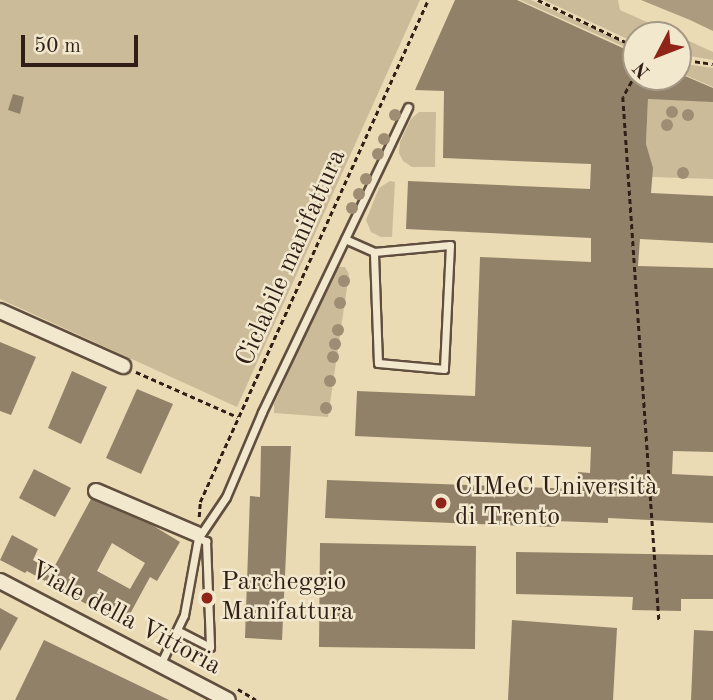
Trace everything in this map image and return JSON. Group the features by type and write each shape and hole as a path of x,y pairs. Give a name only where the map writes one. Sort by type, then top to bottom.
{"street":[{"path":"0,311 123,366"},
{"path":"96,491 197,536"},
{"name":"Viale della Vittoria","path":"0,581 220,698"}],"lane":[{"path":"160,665 184,615 197,536 226,497 408,107"},
{"path":"345,239 374,252 450,244 444,369 378,363 374,252"},
{"path":"178,631 209,647 206,541 197,536"}],"path":[{"name":"Ciclabile manifattura","path":"197,536 200,502 428,0"},
{"path":"538,0 622,40"},
{"path":"692,62 713,64"},
{"path":"626,91 623,97 659,621"},
{"path":"123,366 239,417"}],"shaded area":[{"path":"0,0 420,0 237,407 0,299"},
{"path":"520,0 531,0 622,42 622,46"},
{"path":"544,0 618,0 620,10 645,21 622,21 622,36"},
{"path":"641,0 713,0 713,31 690,20"},
{"path":"692,42 713,52 713,60 692,56"},
{"path":"692,65 713,68 713,87 692,78"},
{"path":"648,99 713,101 713,179 652,177 646,144"},
{"path":"419,112 436,112 435,167 412,167 403,161 399,153 400,142 411,119"},
{"path":"390,181 395,182 392,237 381,237 371,232 366,220 379,188"},
{"path":"337,267 345,267 349,274 328,417 274,413 274,404"}],"building":[{"path":"455,0 517,0 622,48 622,91 692,91 692,79 713,88 713,102 648,99 646,144 653,168 651,193 713,196 713,243 640,239 638,266 713,268 713,452 673,451 672,474 713,476 713,523 608,518 608,523 556,521 555,527 325,518 327,480 578,489 578,472 590,473 591,447 355,436 357,391 475,396 480,257 591,262 591,238 406,229 408,181 590,189 591,164 443,158 444,91 415,90"},
{"path":"13,94 24,97 20,114 8,110"},
{"path":"0,342 36,357 11,415 0,411"},
{"path":"72,371 107,387 81,444 48,428"},
{"path":"137,389 173,404 141,474 106,458"},
{"path":"261,446 291,446 282,640 245,638 250,496 260,497"},
{"path":"34,469 71,488 55,517 19,498"},
{"path":"91,499 152,525 180,542 157,581 150,577 124,625 27,571 25,573 0,560 12,535 38,549 33,560 52,571","holes":["112,543 145,563 130,589 97,571"]},
{"path":"320,543 476,546 475,649 319,647"},
{"path":"516,552 713,555 713,599 681,599 681,611 632,610 633,597 516,594"},
{"path":"0,608 18,618 0,651"},
{"path":"512,620 617,628 613,700 508,700"},
{"path":"694,630 713,631 713,700 691,700"},
{"path":"44,640 113,673 169,700 15,700"}],"place":[{"name":"CIMeC Università di Trento","path":"441,503"},
{"name":"Parcheggio Manifattura","path":"207,598"}]}
